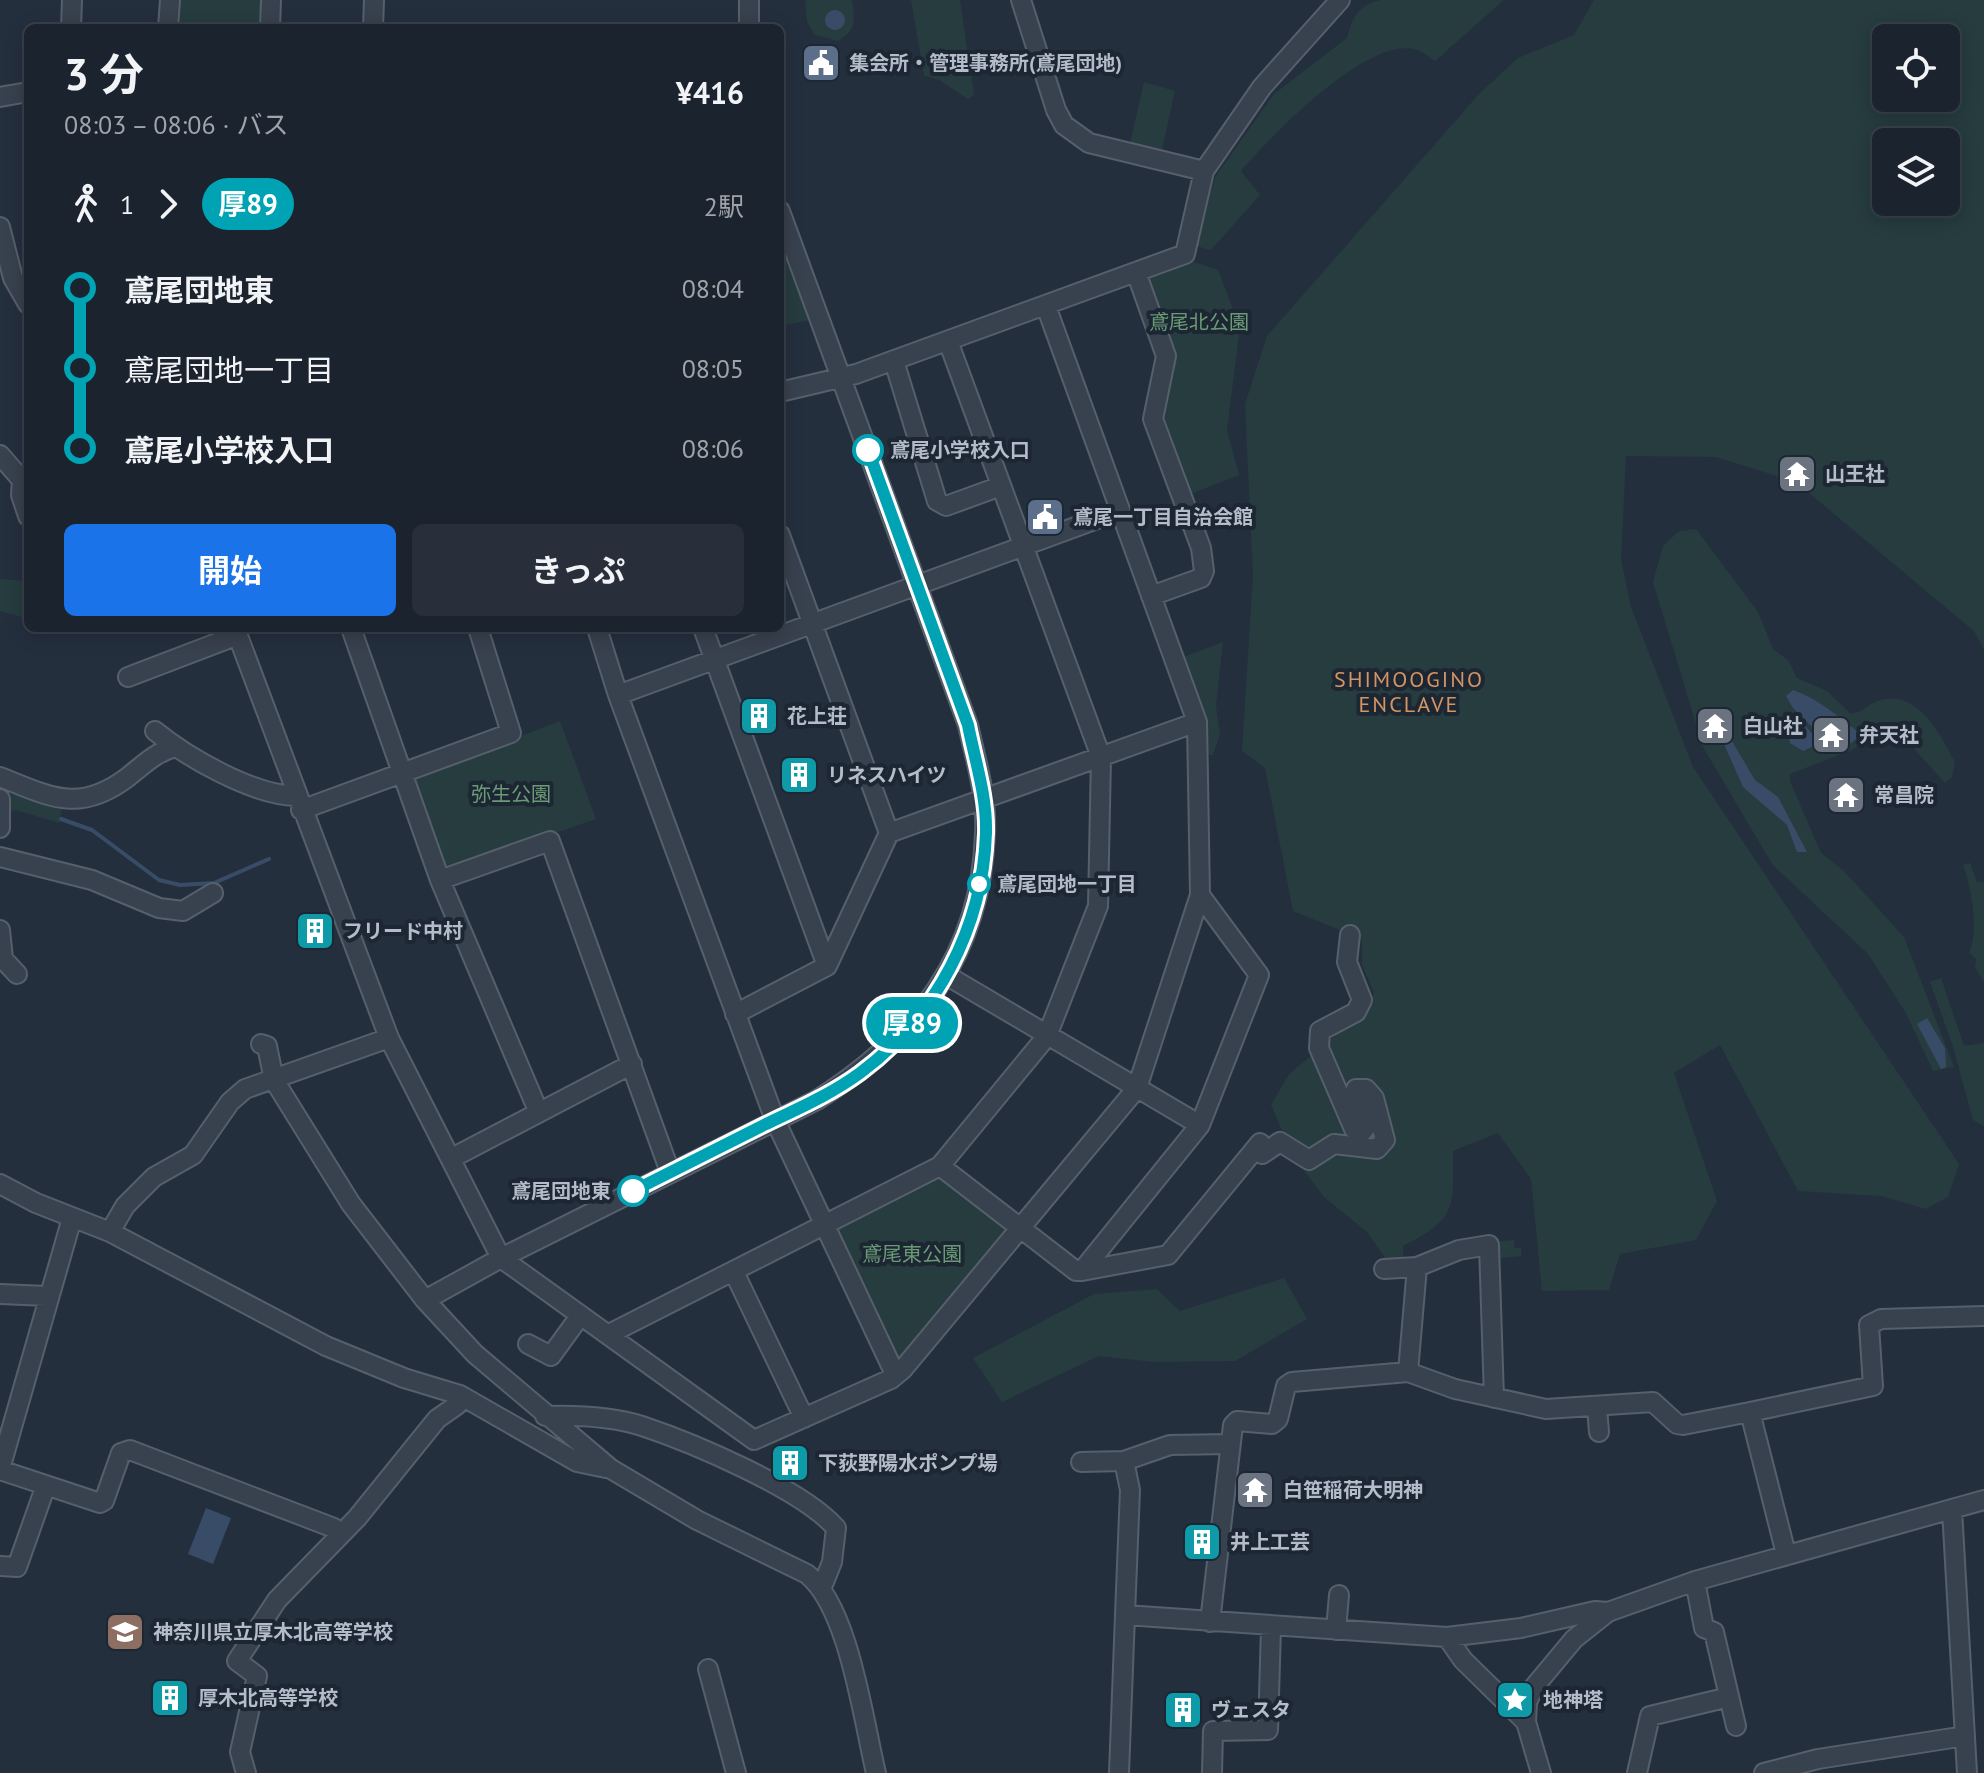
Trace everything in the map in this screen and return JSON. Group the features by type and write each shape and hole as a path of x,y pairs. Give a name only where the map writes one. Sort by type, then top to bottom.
{"street":[{"path":"71,24 72,0"},
{"path":"168,24 170,0"},
{"path":"270,24 271,0"},
{"path":"373,24 374,0"},
{"path":"749,0 749,24"},
{"path":"1021,0 1056,110 1076,136 1089,143 1204,171"},
{"path":"784,391 843,378 894,361 1185,254 1204,171 1262,87 1340,0"},
{"path":"0,97 24,93"},
{"path":"425,1300 501,1258 817,1100 860,1073 898,1040 926,1008 961,947 981,874 986,832 984,798 968,725 784,222"},
{"path":"0,227 13,278 24,297"},
{"path":"1136,272 1166,356 1153,419 1201,548 1204,571 1201,578 1151,596"},
{"path":"236,632 389,1038 501,1258 754,1440 891,1379 1137,1088 1200,895 1197,722 1046,306"},
{"path":"609,1334 940,1166 1047,1036 1098,906 1101,757 948,341"},
{"path":"894,361 937,501 946,506 1001,486"},
{"path":"0,455 24,482"},
{"path":"618,695 1119,511"},
{"path":"784,546 889,833"},
{"path":"128,677 234,632"},
{"path":"352,632 440,880 539,1113"},
{"path":"155,731 175,747 254,787 299,803 403,773 511,733 479,632"},
{"path":"598,632 618,695 775,1120 822,1226 895,1374"},
{"path":"704,632 827,966"},
{"path":"735,1014 827,966 889,833 1197,722"},
{"path":"0,777 52,798 88,799 114,788 161,751 175,747"},
{"path":"0,799 0,828"},
{"path":"440,880 550,841 670,1172"},
{"path":"0,857 92,880 159,908 183,911 213,893"},
{"path":"1082,1271 1200,1125 1259,975 1200,895"},
{"path":"0,930 3,959 17,974"},
{"path":"940,1166 1076,1271 1082,1271 1168,1255 1259,1149 1280,1142 1309,1160 1334,1144 1377,1149 1385,1140 1374,1098 1366,1089 1356,1089 1352,1099 1370,1122 1363,1131 1354,1129 1317,1041 1320,1031 1356,1012 1362,1000 1347,962 1350,935"},
{"path":"946,975 1200,1125"},
{"path":"110,1232 125,1206 154,1177 193,1155 230,1102 245,1089 389,1038"},
{"path":"261,1044 267,1046 274,1080 351,1204 425,1300 475,1354 611,1469 697,1520 807,1574 822,1587 840,1627 876,1773"},
{"path":"452,1158 632,1064"},
{"path":"0,1184 110,1232 326,1346 404,1378 460,1395 577,1462 611,1469"},
{"path":"72,1218 47,1296 0,1470 100,1503 104,1501 121,1453 130,1450 334,1528 338,1535"},
{"path":"1384,1269 1417,1267 1459,1250 1489,1245 1494,1398"},
{"path":"1408,1372 1417,1267"},
{"path":"734,1272 804,1418"},
{"path":"0,1294 47,1296"},
{"path":"528,1344 551,1356 580,1316"},
{"path":"1210,1622 1230,1444 1237,1421 1272,1424 1278,1419 1286,1386 1292,1382 1408,1372 1455,1389 1546,1409 1653,1402 1677,1424 1683,1425 1873,1386 1869,1325 1881,1319 1984,1316"},
{"path":"246,1773 240,1752 257,1676 237,1661 277,1600 357,1518 437,1419 457,1405 460,1395"},
{"path":"1597,1408 1599,1432"},
{"path":"1750,1412 1786,1554"},
{"path":"545,1416 589,1416 640,1426 770,1481 805,1501 836,1528 832,1562 822,1587"},
{"path":"1081,1462 1124,1461 1170,1445 1230,1444"},
{"path":"1119,1773 1130,1490 1124,1461"},
{"path":"0,1566 17,1567 46,1485"},
{"path":"1541,1773 1526,1722 1527,1702 1534,1687 1574,1639 1608,1612 1695,1581 1984,1500"},
{"path":"1952,1509 1967,1773"},
{"path":"1695,1581 1704,1628 1714,1632 1736,1726"},
{"path":"1336,1630 1339,1595"},
{"path":"1125,1615 1447,1637 1521,1628 1595,1611 1608,1612"},
{"path":"1212,1773 1213,1731 1220,1727 1268,1730 1271,1627"},
{"path":"1447,1637 1463,1660 1526,1722"},
{"path":"708,1669 736,1773"},
{"path":"1637,1773 1650,1716 1729,1697"},
{"path":"1764,1773 1818,1759 1965,1736"}],"green space":[{"path":"176,0 266,0 265,24 175,24"},
{"path":"805,0 852,0 854,20 851,29 837,41 815,35 807,22"},
{"path":"911,0 960,0 974,95 968,99 939,80 924,75"},
{"path":"1380,0 1504,0 1435,61 1414,49 1394,50 1370,59 1320,93 1273,136 1241,171 1260,195 1211,250 1196,246 1215,177 1274,94 1347,38 1358,13"},
{"path":"1594,0 1984,0 1984,650 1974,631 1796,482 1716,457 1626,456 1621,559 1631,607 1693,767 1959,1164 1948,1197 1926,1209 1881,1196 1798,1191 1720,1045 1674,1073 1717,1201 1696,1240 1620,1254 1609,1290 1542,1291 1531,1179 1498,1133 1453,1151 1453,1186 1449,1209 1434,1227 1403,1246 1404,1260 1388,1262 1367,1232 1324,1197 1293,1156 1271,1105 1289,1074 1368,1008 1374,993 1362,965 1362,939 1293,911 1265,768 1242,751 1253,575 1245,404 1267,336 1479,94 1518,58 1574,35"},
{"path":"1144,82 1175,91 1162,149 1130,143"},
{"path":"784,251 811,320 784,325"},
{"name":"鳶尾北公園","path":"1188,260 1218,270 1240,327 1227,430 1239,475 1188,495 1160,422 1173,357 1145,281 1148,276"},
{"path":"1696,529 1758,612 1773,649 1788,660 1797,678 1827,691 1850,713 1859,712 1878,701 1905,701 1926,716 1955,762 1952,777 1945,783 1897,730 1881,728 1852,750 1790,774 1790,781 1821,853 1844,871 1904,937 1954,1067 1933,1071 1906,1013 1868,954 1772,864 1703,747 1653,582 1663,546 1679,531"},
{"path":"0,579 24,581 24,618 0,611"},
{"path":"1223,642 1216,706 1220,734 1213,755 1206,755 1181,658"},
{"name":"弥生公園","path":"560,721 596,819 448,870 444,868 412,782 414,777"},
{"path":"12,792 62,810 59,823 16,810 9,812"},
{"path":"1970,863 1977,882 1984,881 1984,982 1975,968 1976,959 1969,953 1974,933 1973,910 1963,865"},
{"path":"1941,978 1964,1046 1984,1043 1984,1126 1973,1120 1953,1047 1930,982"},
{"name":"鳶尾東公園","path":"936,1174 1007,1227 1007,1234 899,1363 835,1227"},
{"path":"1514,1240 1514,1248 1521,1248 1521,1256 1495,1259 1493,1242"},
{"path":"1284,1278 1307,1319 1235,1361 1155,1362 1099,1356 1002,1402 973,1358 1094,1294 1157,1289 1180,1311"}],"water":[{"path":"831,10 839,10 845,20 839,30 831,30 825,24 825,16"},
{"path":"1793,690 1842,719 1857,731 1856,739 1845,748 1826,753 1821,750 1821,736 1793,708 1786,696"},
{"path":"1790,712 1796,714 1817,740 1814,746 1803,751 1790,743 1785,715"},
{"path":"1726,731 1755,780 1778,797 1807,852 1797,852 1787,825 1743,787 1720,735"},
{"path":"1927,1018 1945,1048 1946,1067 1941,1069 1917,1024"},
{"path":"206,1508 231,1518 213,1564 188,1554"}],"waterway":[{"path":"61,819 92,830 159,880 180,885 214,883 269,859"}],"bus line":[{"name":"厚89","path":"633,1191 817,1100 860,1073 898,1040 926,1008 961,947 973,913 986,832 977,762 968,725 868,450"}],"place":[{"name":"集会所・管理事務所(鳶尾団地)","path":"821,63"},
{"name":"鳶尾小学校入口","path":"868,450"},
{"name":"山王社","path":"1797,474"},
{"name":"鳶尾一丁目自治会館","path":"1045,517"},
{"name":"花上荘","path":"759,716"},
{"name":"白山社","path":"1715,726"},
{"name":"弁天社","path":"1831,735"},
{"name":"リネスハイツ","path":"799,775"},
{"name":"常昌院","path":"1846,795"},
{"name":"鳶尾団地一丁目","path":"979,884"},
{"name":"フリード中村","path":"315,931"},
{"name":"鳶尾団地東","path":"633,1191"},
{"name":"下荻野陽水ポンプ場","path":"790,1463"},
{"name":"白笹稲荷大明神","path":"1255,1490"},
{"name":"井上工芸","path":"1202,1542"},
{"name":"神奈川県立厚木北高等学校","path":"125,1632"},
{"name":"厚木北高等学校","path":"170,1698"},
{"name":"地神塔","path":"1515,1700"},
{"name":"ヴェスタ","path":"1183,1710"}],"district":[{"name":"SHIMOOGINO ENCLAVE","path":"1409,692"}]}
